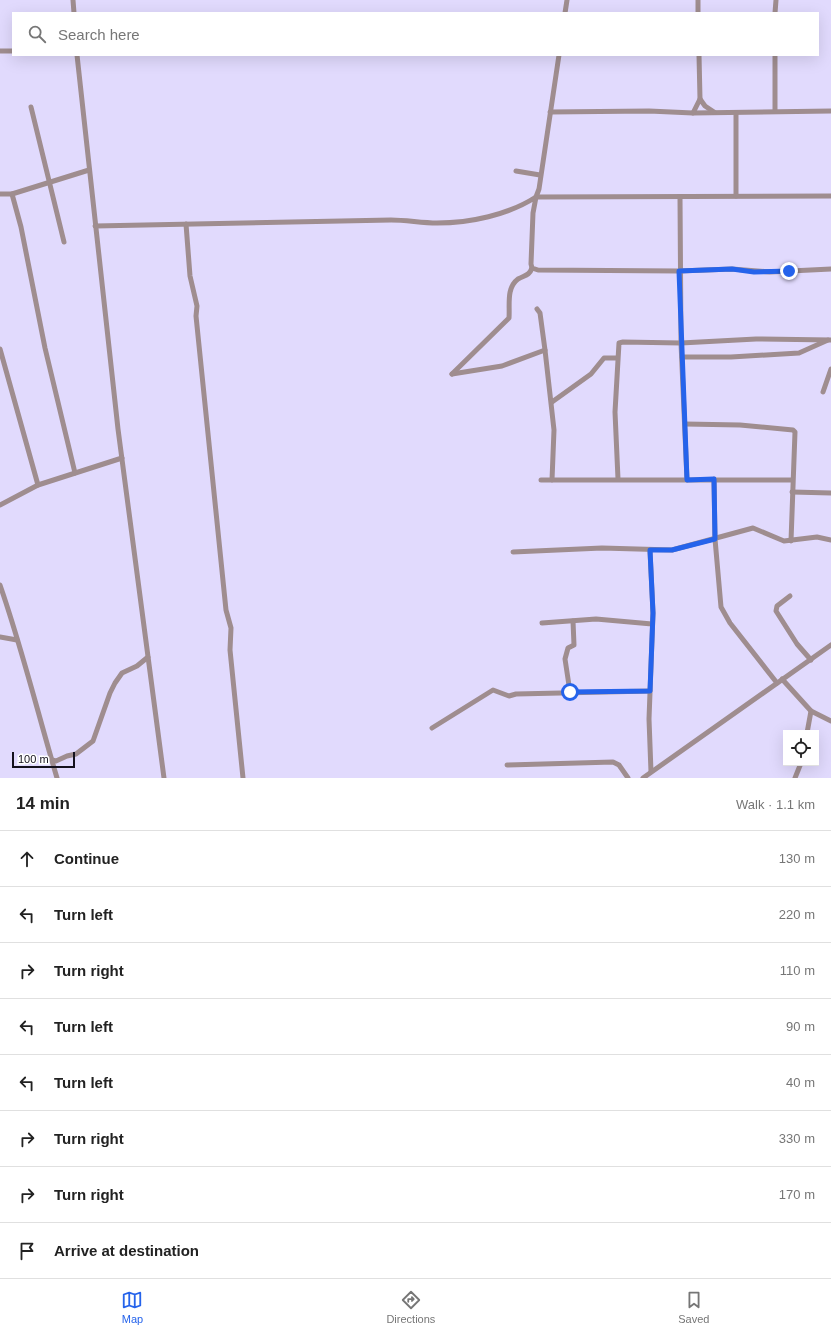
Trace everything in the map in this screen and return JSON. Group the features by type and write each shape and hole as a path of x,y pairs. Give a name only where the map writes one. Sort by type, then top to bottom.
{"street":[{"path":"73,0 74,12"},
{"path":"565,12 567,0"},
{"path":"698,0 698,12"},
{"path":"775,12 776,0"},
{"path":"0,51 12,51"},
{"path":"77,56 122,458 163,778"},
{"path":"545,350 502,366 452,374 509,318 510,291 517,280 529,274 532,268 533,213 539,189 559,56"},
{"path":"693,113 700,99 699,56"},
{"path":"775,56 775,111"},
{"path":"700,99 705,106 714,112"},
{"path":"31,107 64,242"},
{"path":"550,112 649,111 736,113 831,111"},
{"path":"736,113 736,196"},
{"path":"0,194 12,194 89,170"},
{"path":"516,171 540,175"},
{"path":"12,194 21,227 45,348 75,474"},
{"path":"95,226 391,220 423,223 459,222 476,220 522,206 536,198 831,196"},
{"path":"680,197 679,271 687,480"},
{"path":"186,224 190,276 197,306 196,316 226,610 231,628 230,650 244,778"},
{"path":"532,268 538,270 679,271 732,269 754,272 831,269"},
{"path":"537,309 540,313 552,402 554,430 552,480"},
{"path":"618,479 615,412 618,346 622,342 830,340"},
{"path":"682,357 731,357 799,353 830,340"},
{"path":"0,350 38,485"},
{"path":"552,402 591,374 604,358 617,358"},
{"path":"823,392 831,369"},
{"path":"685,424 740,425 793,430 795,432 792,480 791,541"},
{"path":"0,505 38,485 122,458"},
{"path":"714,479 715,539 721,607 724,615 776,683"},
{"path":"541,480 792,480"},
{"path":"792,492 831,493"},
{"path":"513,552 602,548 672,550 753,528 777,539 791,541 817,537 831,540"},
{"path":"650,550 652,624 649,719 651,772"},
{"path":"0,585 30,677 41,724 57,778"},
{"path":"790,596 777,606 776,611 797,644 811,660"},
{"path":"542,623 596,619 652,624"},
{"path":"570,692 565,659 568,648 574,645 573,621"},
{"path":"0,637 17,640"},
{"path":"642,778 831,645"},
{"path":"52,760 56,761 67,756 74,756 93,741 110,692 115,683 122,673 137,666 148,657"},
{"path":"782,679 811,711 831,722"},
{"path":"432,728 493,690 509,696 516,694 570,692 650,691"},
{"path":"808,730 811,711"},
{"path":"507,764 613,762 619,764 628,778"},
{"path":"795,778 800,766"}],"route":[{"path":"570,692 650,691 651,631 653,613 650,550 672,550 715,539 714,479 687,480 679,271 732,269 754,272 789,271"}]}
